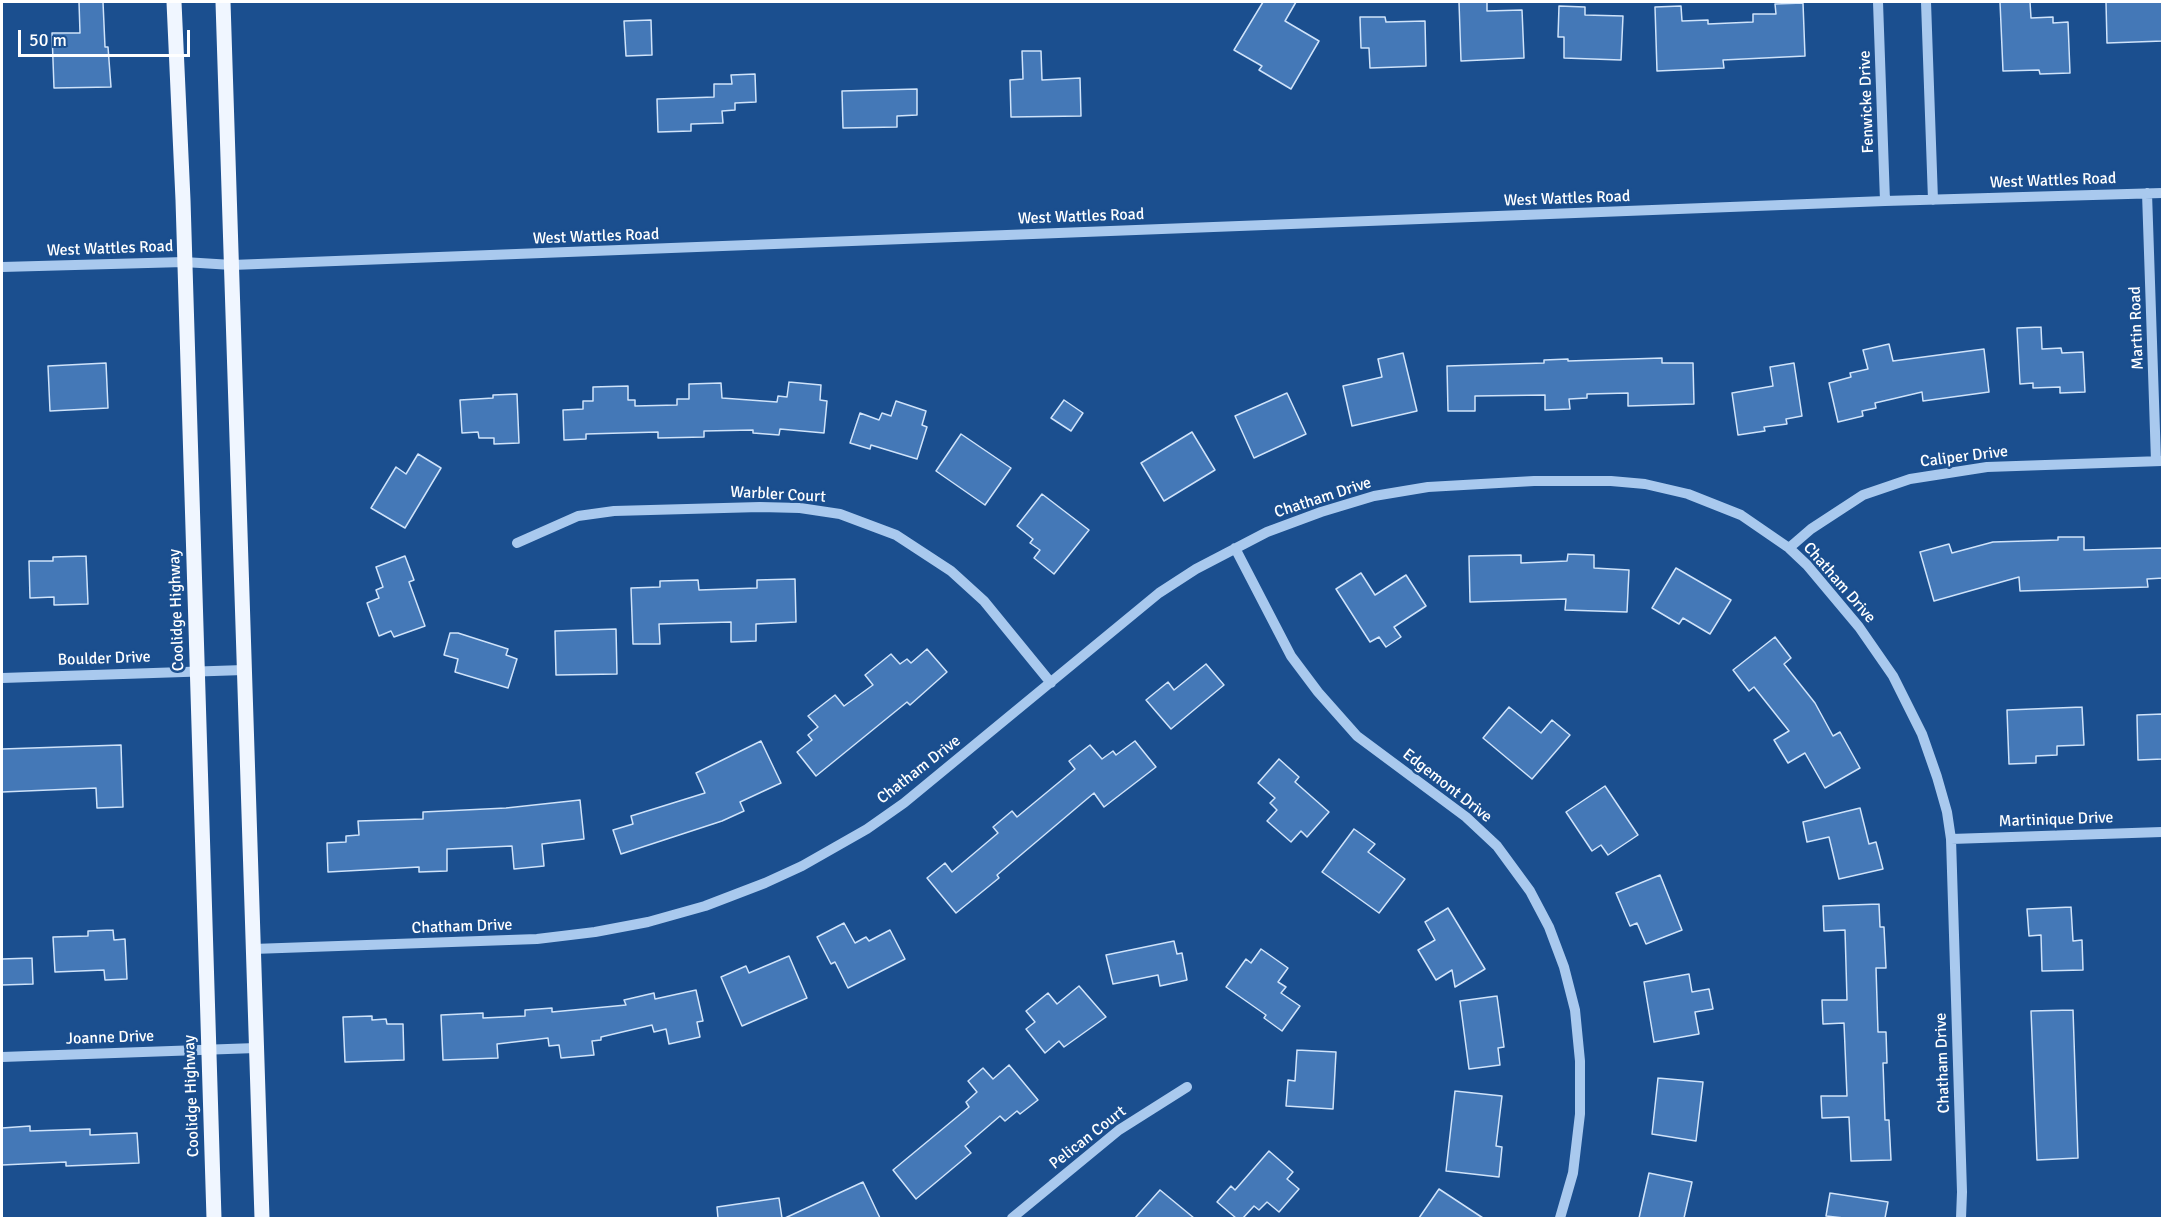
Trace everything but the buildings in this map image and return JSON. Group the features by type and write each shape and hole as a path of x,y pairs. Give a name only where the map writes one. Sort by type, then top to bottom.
{"main road":[{"name":"Coolidge Highway","path":"174,2 183,200 214,1218"},
{"path":"223,2 262,1218"}],"street":[{"name":"Fenwicke Drive","path":"1878,2 1885,201"},
{"path":"1926,2 1933,200"},
{"name":"Martin Road","path":"2147,193 2159,461"},
{"name":"West Wattles Road","path":"2,267 184,262 232,265 1885,201 2163,193"},
{"name":"Caliper Drive","path":"1789,548 1811,529 1863,495 1910,479 1987,467 2159,461"},
{"name":"Chatham Drive","path":"253,950 537,939 595,932 648,922 705,906 765,884 867,829 904,803 1159,592 1196,569 1267,532 1374,496 1428,487 1545,481 1646,484 1688,494 1741,515 1789,548 1807,565 1859,627 1893,676 1922,734 1947,812 1951,839 1961,1218"},
{"name":"Warbler Court","path":"517,543 578,516 614,511 760,507 800,508 840,514 896,535 951,571 984,601 1051,683"},
{"name":"Edgemont Drive","path":"1235,548 1292,656 1318,692 1357,736 1466,818 1497,846 1530,891 1549,927 1564,967 1575,1010 1581,1061 1581,1114 1573,1173 1560,1218"},
{"name":"Boulder Drive","path":"2,678 244,670"},
{"name":"Martinique Drive","path":"1951,839 2163,832"},
{"name":"Joanne Drive","path":"2,1057 256,1048"},
{"name":"Pelican Court","path":"1012,1218 1119,1130 1187,1087"}]}
